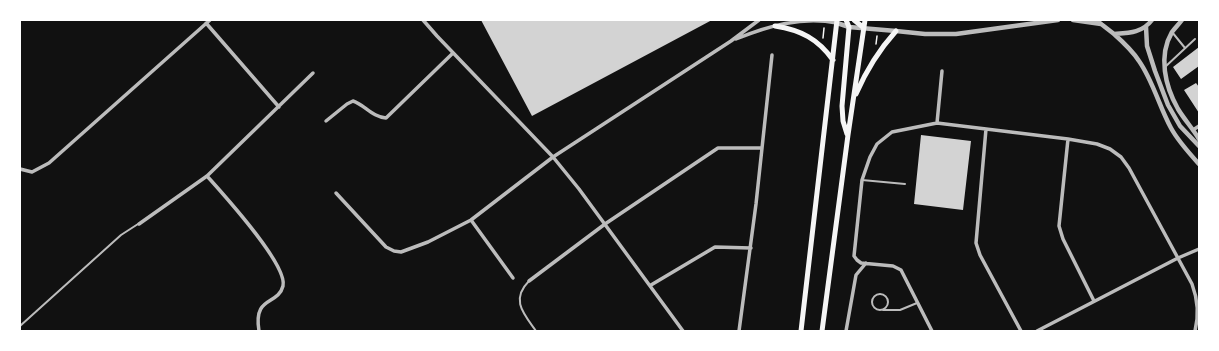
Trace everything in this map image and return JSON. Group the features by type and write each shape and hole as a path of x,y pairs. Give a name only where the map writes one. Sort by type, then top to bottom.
{"main road":[{"path":"846,20 849,27 842,106 843,121 848,135"},
{"path":"854,20 864,28"},
{"path":"822,331 865,20"},
{"path":"801,331 837,22"},
{"path":"775,26 794,30 819,43 833,60"},
{"path":"853,101 869,66 882,46 896,32"}],"street":[{"path":"423,20 554,157 579,188 684,331"},
{"path":"336,194 386,247 394,251 401,252 428,242 471,220 554,157 731,41 759,20"},
{"path":"731,41 775,26 802,21 837,22 849,27 896,32 956,34 1058,20"},
{"path":"1073,20 1101,24"},
{"path":"1096,20 1131,50 1139,61 1171,127 1182,144 1199,164"},
{"path":"1114,34 1132,33 1146,27 1152,20"},
{"path":"1182,20 1172,32 1167,44 1164,61 1165,79 1178,109 1199,139"},
{"path":"20,169 32,172 49,163 208,21 279,107"},
{"path":"1146,27 1147,46 1168,105 1174,117 1187,134 1199,146"},
{"path":"326,121 346,104 353,101 359,103 380,118 386,118 453,53"},
{"path":"739,331 751,248 772,55"},
{"path":"937,123 942,71"},
{"path":"1155,71 1165,79"},
{"path":"139,224 208,176 313,73"},
{"path":"932,331 901,270 893,266 859,262 854,256 862,180 870,157 877,144 892,132 937,123 1098,144 1110,149 1120,157 1130,168 1195,293 1198,326 1195,331"},
{"path":"1194,130 1199,126"},
{"path":"986,129 976,243 980,255 1020,331"},
{"path":"1068,139 1059,226 1063,239 1094,301"},
{"path":"529,281 605,224 718,148 762,148"},
{"path":"208,176 256,234 277,264 283,278 283,287 279,294 260,308 258,316 259,331"},
{"path":"471,220 513,278"},
{"path":"651,285 715,247 751,248"},
{"path":"1037,331 1178,258 1199,249"},
{"path":"846,331 856,275 866,263"}],"lane":[{"path":"1172,32 1185,48"},
{"path":"1164,68 1195,39"},
{"path":"862,180 905,184"},
{"path":"20,326 121,235 139,224"},
{"path":"529,281 521,291 520,304 522,310 536,331"},
{"path":"882,310 887,307 888,301 885,296 879,294 874,298 873,304 876,309 882,310 900,310 918,303"}],"path":[{"path":"822,43 824,21"}],"building":[{"path":"481,20 712,20 532,116"},
{"path":"1199,47 1199,66 1181,79 1173,67"},
{"path":"1196,83 1199,87 1199,113 1184,90"},
{"path":"921,135 971,141 963,210 914,204"}]}
